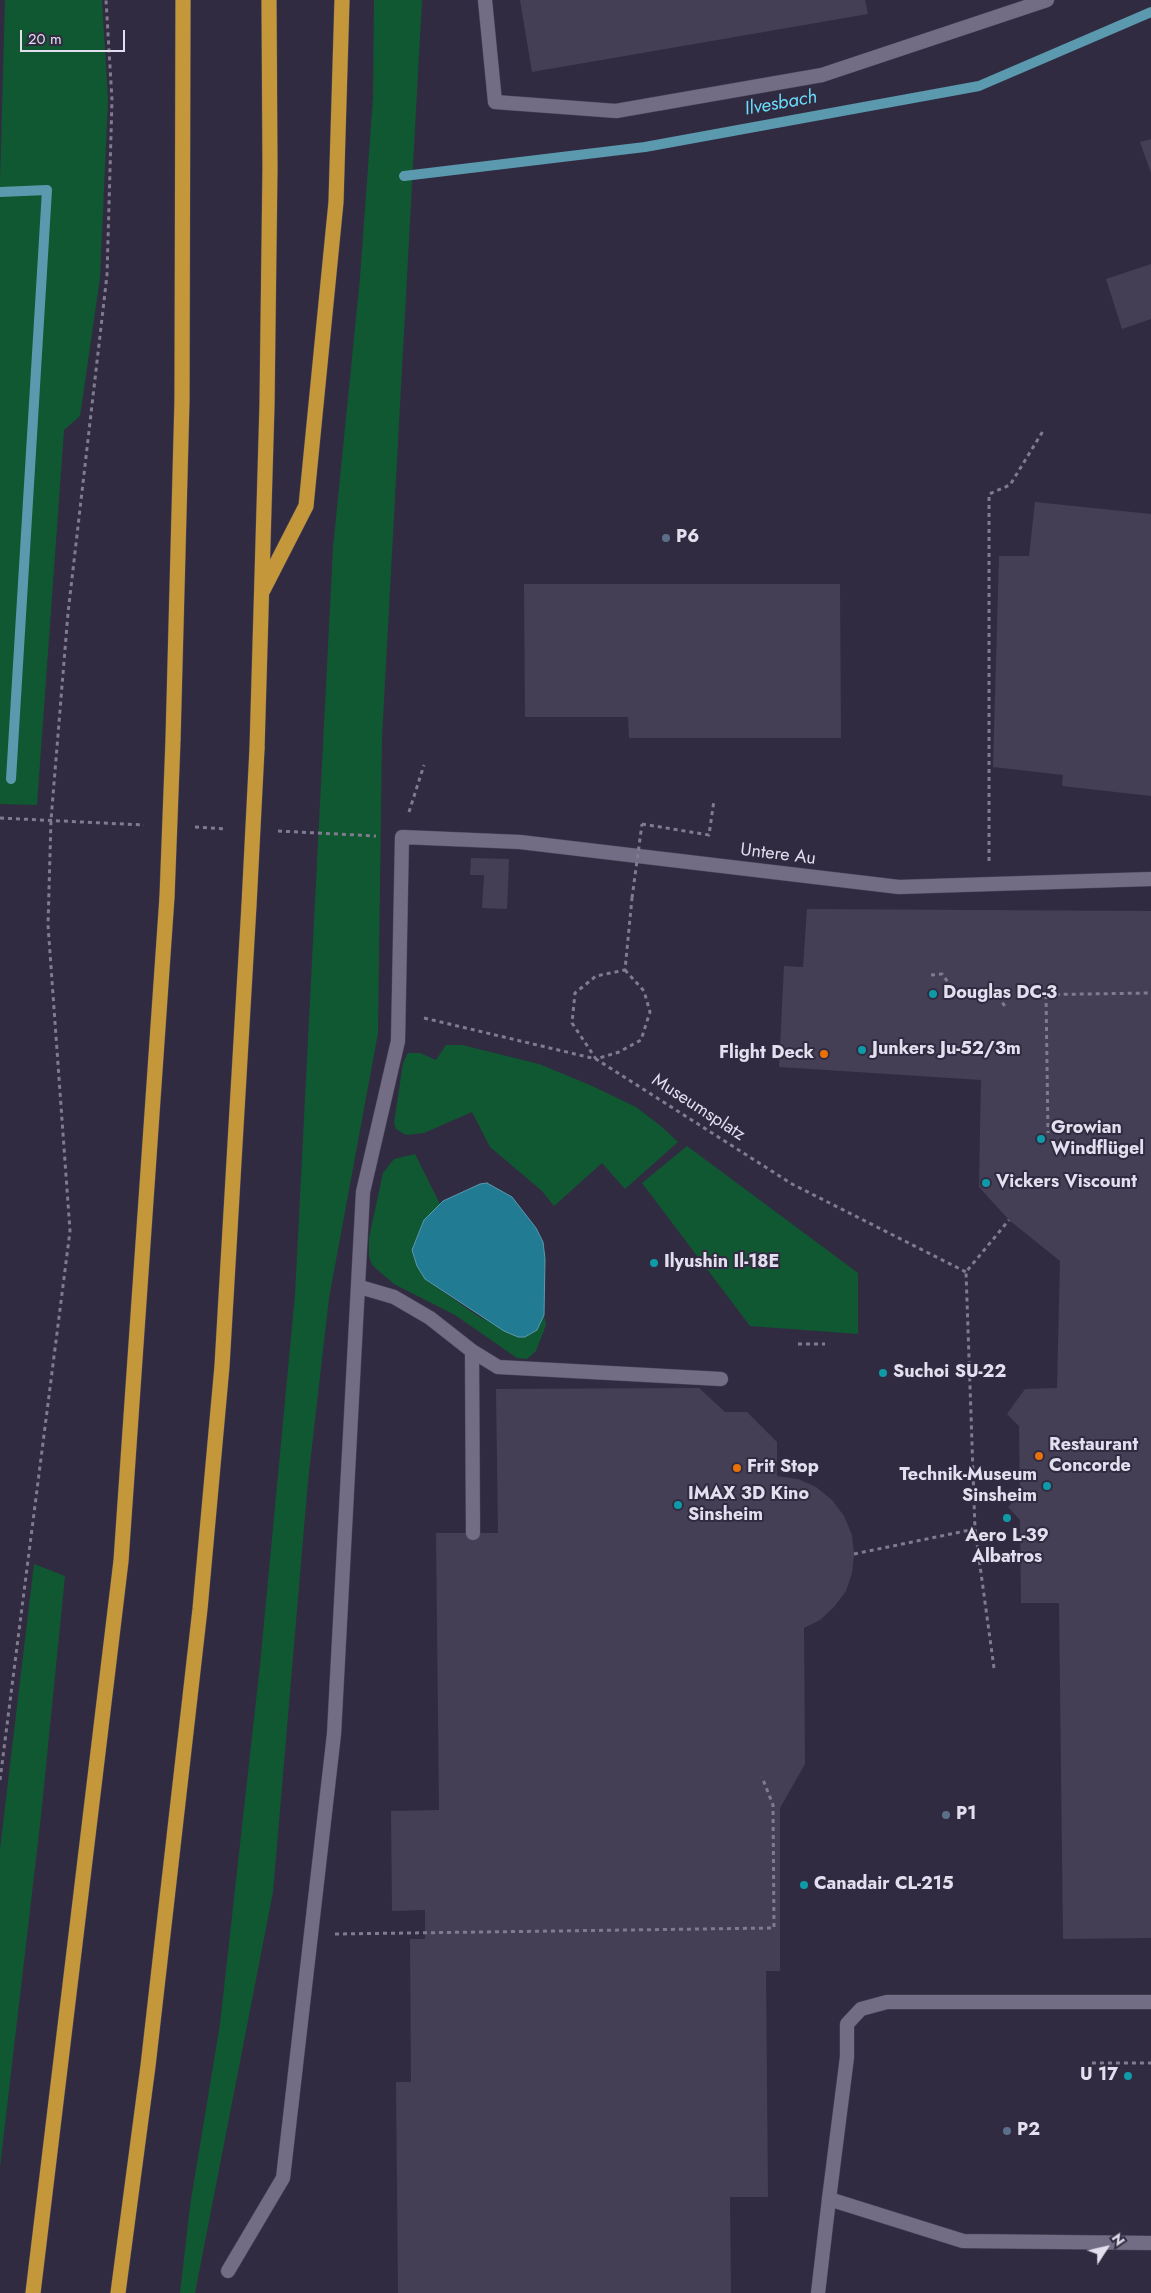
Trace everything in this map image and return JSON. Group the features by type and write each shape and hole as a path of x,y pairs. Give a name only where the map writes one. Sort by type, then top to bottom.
{"highway":[{"path":"33,2293 121,1561 167,897 182,400 183,0"},
{"path":"118,2293 148,2066 200,1608 222,1366 257,749 270,186 269,0"},
{"path":"261,594 306,506 336,202 342,0"}],"street":[{"path":"485,0 496,102 616,111 822,75 1047,0"},
{"path":"228,2271 283,2178 334,1734 360,1287 363,1192 398,1041 402,837"},
{"name":"Untere Au","path":"402,837 520,842 899,888 1151,879"},
{"path":"360,1287 394,1297 430,1318 472,1351 498,1366 721,1379"},
{"path":"472,1351 473,1533"},
{"path":"818,2293 847,2057 847,2024 852,2016 861,2009 887,2002 1151,2002"},
{"path":"829,2199 963,2241 1151,2243"}],"path":[{"path":"0,1780 70,1231 48,925 50,820 68,613 107,275 112,100 106,0"},
{"path":"989,886 989,494 1010,485 1043,431"},
{"path":"402,837 424,765"},
{"path":"625,970 596,976 575,993 572,1023 596,1059 619,1052 641,1040 650,1012 644,991 625,970 642,824 709,835 714,800"},
{"path":"0,818 50,820"},
{"path":"931,975 942,974 958,996 1151,993"},
{"path":"1046,995 1048,1133"},
{"path":"998,996 1006,1008"},
{"name":"Museumsplatz","path":"399,1012 596,1059 792,1184 966,1272"},
{"path":"994,1668 975,1530 966,1272 1009,1220"},
{"path":"798,1344 825,1344"},
{"path":"854,1554 975,1530"},
{"path":"351,1935 774,1928 772,1805 762,1777"},
{"path":"732,1928 732,1934"},
{"path":"1091,2077 1090,2063 1151,2063"}],"green space":[{"path":"5,0 102,0 108,100 100,278 80,416 64,430 37,805 0,804 0,181"},
{"path":"374,0 422,0 382,737 378,1033 329,1298 308,1481 273,1892 195,2293 180,2293 190,2206 220,2024 260,1665 295,1295 333,548 360,278 373,98"},
{"path":"446,1045 462,1045 539,1064 590,1085 636,1107 678,1142 625,1189 602,1163 554,1206 542,1191 490,1147 472,1112 424,1133 406,1135 396,1129 394,1123 403,1063 408,1053 420,1053 436,1060"},
{"path":"687,1146 858,1273 858,1334 750,1326 642,1183"},
{"path":"415,1154 440,1204 424,1220 412,1250 417,1266 425,1279 478,1316 518,1337 537,1330 544,1315 546,1325 536,1351 527,1359 517,1358 455,1315 394,1284 372,1265 369,1256 369,1238 383,1173 394,1159"},
{"path":"34,1564 65,1576 41,1816 0,2167 0,1849"}],"water":[{"path":"487,1183 512,1197 536,1228 543,1242 545,1259 544,1315 537,1330 525,1337 518,1337 504,1331 425,1279 417,1266 412,1250 424,1220 443,1201 480,1184"}],"building":[{"path":"520,0 865,0 868,14 532,72"},
{"path":"1151,139 1151,173 1140,142"},
{"path":"1151,264 1151,319 1122,329 1106,279"},
{"path":"1035,502 1151,514 1151,796 1062,786 1063,775 993,767 999,556 1029,556"},
{"path":"524,584 840,584 841,738 629,738 628,717 525,717"},
{"path":"471,858 509,859 507,909 482,908 484,875 470,875"},
{"path":"807,909 1151,911 1151,1938 1063,1939 1059,1603 1021,1603 1020,1520 1008,1507 1020,1495 1019,1426 1007,1414 1025,1389 1057,1388 1060,1261 1009,1220 979,1187 981,1080 779,1067 784,966 803,967"},
{"path":"699,1388 725,1412 747,1412 777,1442 777,1476 798,1479 816,1487 832,1500 844,1516 852,1535 854,1554 852,1573 846,1591 834,1607 820,1620 804,1628 805,1764 780,1808 780,1971 766,1971 768,2197 730,2197 731,2293 398,2293 396,2082 411,2082 410,1939 425,1939 425,1910 392,1911 391,1811 439,1810 436,1533 498,1533 496,1389"}],"waterway":[{"name":"Ilvesbach","path":"404,176 645,147 979,86 1151,12"},
{"path":"0,192 47,190 11,779"}],"place":[{"name":"P6","path":"666,538"},
{"name":"Douglas DC-3","path":"933,994"},
{"name":"Junkers Ju-52/3m","path":"862,1050"},
{"name":"Flight Deck","path":"824,1054"},
{"name":"Growian Windflügel","path":"1041,1139"},
{"name":"Vickers Viscount","path":"986,1183"},
{"name":"Ilyushin Il-18E","path":"654,1263"},
{"name":"Suchoi SU-22","path":"883,1373"},
{"name":"Restaurant Concorde","path":"1039,1456"},
{"name":"Frit Stop","path":"737,1468"},
{"name":"Technik-Museum Sinsheim","path":"1047,1486"},
{"name":"IMAX 3D Kino Sinsheim","path":"678,1505"},
{"name":"Aero L-39 Albatros","path":"1007,1518"},
{"name":"P1","path":"946,1815"},
{"name":"Canadair CL-215","path":"804,1885"},
{"name":"U 17","path":"1128,2076"},
{"name":"P2","path":"1007,2131"}]}
